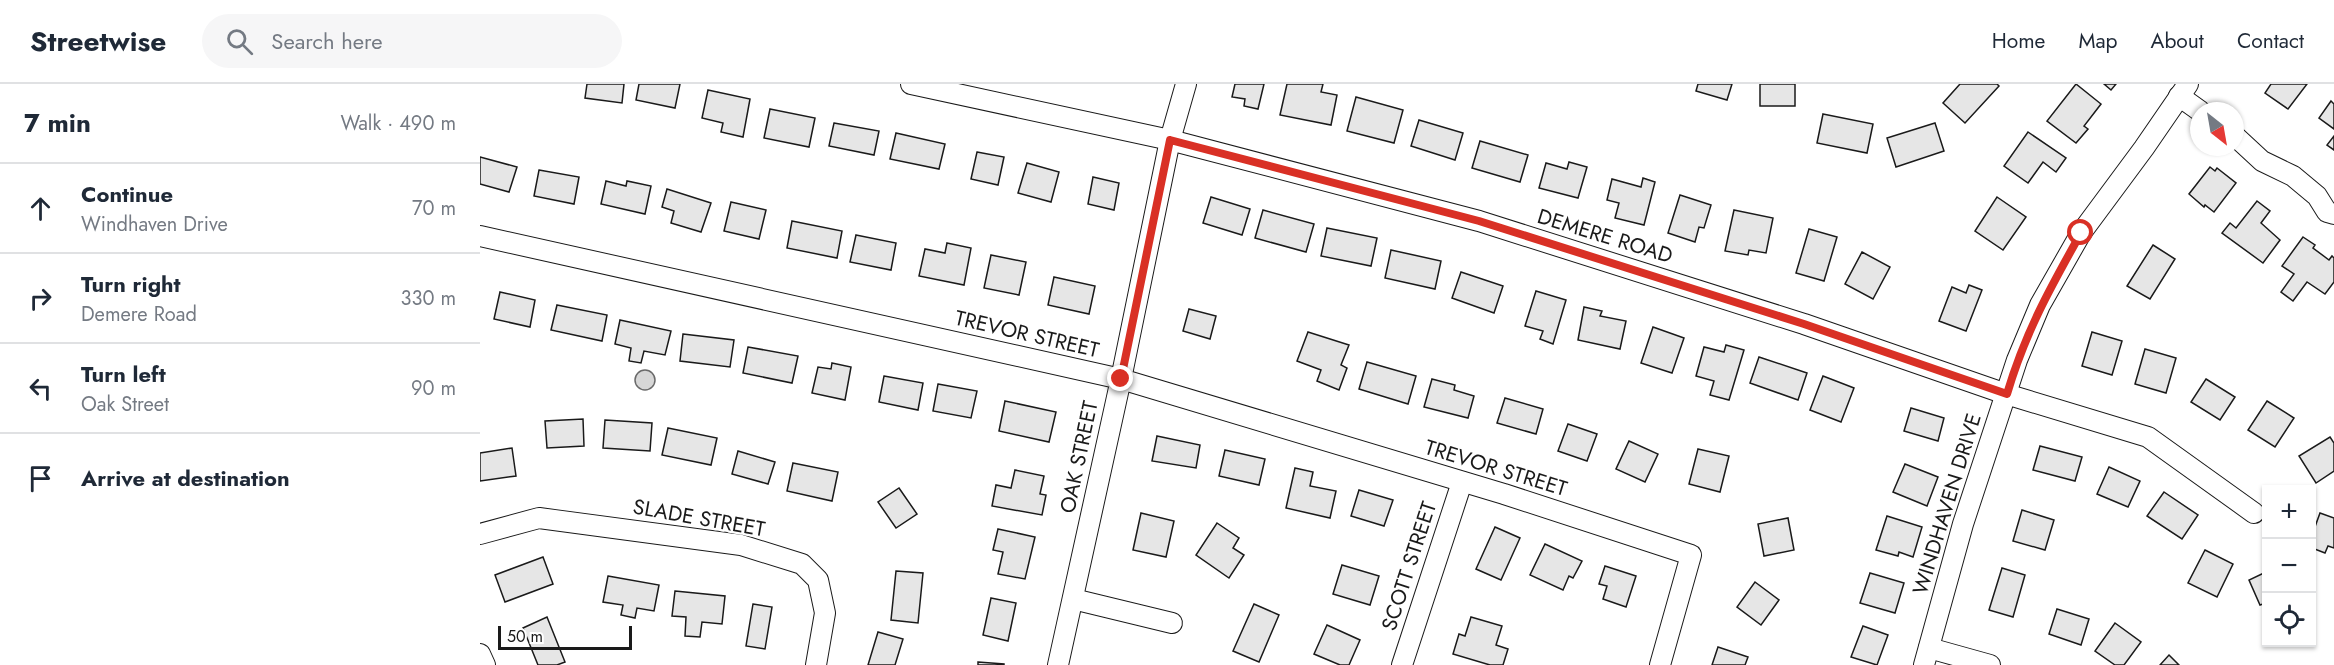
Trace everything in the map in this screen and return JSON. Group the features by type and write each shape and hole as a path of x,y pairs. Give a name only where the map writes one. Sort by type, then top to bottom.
{"street":[{"name":"DEMERE ROAD","path":"911,84 1170,140 1479,221 1804,324 2007,394 2148,437 2254,513"},
{"name":"OAK STREET","path":"1058,665 1121,379 1170,140 1186,84"},
{"path":"2183,90 2193,102"},
{"name":"WINDHAVEN DRIVE","path":"1927,656 1963,524 2017,360 2040,305 2081,233 2144,148 2183,90"},
{"path":"2244,142 2262,161 2293,176 2317,196 2327,212 2334,214"},
{"name":"TREVOR STREET","path":"480,236 1121,379 1462,482 1691,555 1660,665"},
{"name":"SCOTT STREET","path":"1402,665 1462,482"},
{"name":"SLADE STREET","path":"480,534 539,518 741,545 802,564 818,580 825,612 816,665"},
{"path":"1073,599 1172,623"},
{"path":"480,654 485,665"},
{"path":"1927,656 1990,665"}],"shaded area":[{"path":"645,370 652,373 655,380 652,387 645,390 638,387 635,380 638,373"}],"building":[{"path":"587,84 624,84 622,103 585,98"},
{"path":"639,84 680,84 675,108 636,100"},
{"path":"1235,84 1264,84 1258,109 1244,106 1245,99 1232,97"},
{"path":"1287,84 1323,84 1321,92 1337,95 1331,125 1280,115"},
{"path":"1698,84 1732,84 1727,100 1696,91"},
{"path":"1760,84 1795,84 1795,106 1760,106"},
{"path":"1960,84 1997,84 1999,86 1965,123 1943,103"},
{"path":"2076,84 2101,104 2084,126 2088,129 2076,143 2047,121"},
{"path":"2104,84 2116,84 2111,90"},
{"path":"2271,84 2307,84 2288,109 2265,93"},
{"path":"708,90 750,99 743,137 721,132 723,123 702,118"},
{"path":"1356,97 1403,110 1394,143 1347,131"},
{"path":"2331,101 2334,104 2334,129 2319,118"},
{"path":"770,109 815,118 809,147 764,138"},
{"path":"1823,114 1873,124 1867,153 1817,143"},
{"path":"1419,120 1463,133 1455,160 1411,146"},
{"path":"834,123 879,131 874,155 829,146"},
{"path":"1935,123 1944,151 1896,167 1887,138"},
{"path":"2028,132 2066,158 2056,172 2043,162 2028,183 2004,166"},
{"path":"896,133 945,144 939,169 890,159"},
{"path":"2334,136 2334,150 2327,145"},
{"path":"1480,141 1528,155 1520,182 1472,168"},
{"path":"977,152 1004,157 998,185 971,179"},
{"path":"480,157 517,167 509,192 480,184"},
{"path":"1569,162 1587,167 1578,198 1539,188 1546,163 1567,169"},
{"path":"1027,163 1059,172 1051,202 1018,193"},
{"path":"2210,167 2215,171 2217,168 2236,183 2214,212 2189,194"},
{"path":"539,170 579,177 574,204 534,196"},
{"path":"1093,177 1119,183 1114,210 1088,204"},
{"path":"1643,178 1655,182 1644,225 1615,218 1619,203 1607,200 1612,179 1641,187"},
{"path":"606,181 626,186 627,181 651,186 645,214 601,204"},
{"path":"667,189 711,203 701,232 671,223 674,211 662,207"},
{"path":"1680,195 1711,205 1704,228 1699,227 1695,242 1668,233"},
{"path":"1211,197 1250,209 1242,235 1203,223"},
{"path":"1997,197 2026,217 2003,250 1975,231"},
{"path":"2257,201 2270,211 2261,223 2280,240 2263,263 2222,233 2230,223 2236,228"},
{"path":"731,202 766,210 759,239 724,231"},
{"path":"1263,210 1314,224 1306,252 1255,238"},
{"path":"1734,210 1773,218 1766,253 1749,250 1748,255 1725,251"},
{"path":"792,221 842,231 837,258 787,248"},
{"path":"1327,228 1377,238 1371,266 1321,256"},
{"path":"1809,229 1837,237 1824,281 1796,273"},
{"path":"856,235 896,243 891,270 850,262"},
{"path":"2303,237 2315,245 2313,248 2329,260 2332,256 2334,258 2334,282 2325,294 2307,282 2293,301 2281,292 2294,274 2282,266"},
{"path":"947,243 971,248 964,285 919,276 925,249 945,253"},
{"path":"2153,245 2175,259 2150,299 2127,286"},
{"path":"1391,250 1441,261 1435,289 1385,278"},
{"path":"1862,252 1890,267 1873,299 1845,284"},
{"path":"991,255 1026,262 1019,295 984,288"},
{"path":"1461,272 1503,286 1494,313 1452,298"},
{"path":"1054,277 1095,286 1089,314 1048,305"},
{"path":"1969,285 1982,290 1966,331 1939,321 1952,287 1966,293"},
{"path":"1536,291 1566,300 1553,344 1540,339 1543,331 1525,326"},
{"path":"500,292 535,300 530,327 494,319"},
{"path":"557,305 607,315 602,341 551,330"},
{"path":"1584,307 1602,311 1600,316 1626,321 1620,349 1578,340"},
{"path":"1189,309 1216,316 1210,339 1183,331"},
{"path":"620,320 671,331 665,355 644,351 641,363 629,361 631,348 615,344"},
{"path":"1653,327 1684,338 1672,373 1641,363"},
{"path":"1308,332 1349,345 1341,365 1347,368 1339,390 1317,381 1321,370 1297,361"},
{"path":"2092,332 2122,341 2112,375 2082,366"},
{"path":"683,334 734,340 730,367 680,361"},
{"path":"1726,345 1744,350 1729,400 1710,395 1714,381 1696,376 1704,347 1724,352"},
{"path":"748,347 798,356 792,383 743,373"},
{"path":"2145,349 2176,358 2166,393 2135,384"},
{"path":"1759,357 1807,373 1798,400 1750,383"},
{"path":"1367,362 1416,376 1408,404 1359,389"},
{"path":"832,363 851,367 845,400 812,393 818,367 831,369"},
{"path":"884,376 923,383 918,410 879,402"},
{"path":"1823,376 1854,388 1841,422 1810,410"},
{"path":"1432,379 1455,385 1454,390 1474,396 1468,418 1424,407"},
{"path":"2206,379 2235,397 2220,420 2191,402"},
{"path":"938,384 977,391 971,418 933,411"},
{"path":"1505,398 1543,409 1536,434 1497,423"},
{"path":"1005,401 1056,412 1049,442 999,431"},
{"path":"2267,401 2294,418 2275,447 2248,430"},
{"path":"1911,408 1944,418 1938,441 1904,431"},
{"path":"583,419 584,446 547,448 545,421"},
{"path":"605,420 652,423 650,451 603,448"},
{"path":"1568,424 1597,434 1587,461 1558,451"},
{"path":"668,428 717,438 711,465 662,455"},
{"path":"1157,436 1200,445 1196,468 1152,461"},
{"path":"2330,437 2334,443 2334,471 2316,483 2299,456"},
{"path":"1629,441 1658,454 1645,482 1616,469"},
{"path":"2040,446 2082,457 2075,481 2033,470"},
{"path":"512,448 516,476 480,481 480,453"},
{"path":"1698,449 1729,456 1720,492 1689,484"},
{"path":"1225,450 1265,459 1259,485 1219,476"},
{"path":"738,451 775,462 768,484 732,474"},
{"path":"793,463 838,472 832,501 787,491"},
{"path":"1905,464 1938,477 1927,506 1893,492"},
{"path":"2109,467 2140,481 2128,507 2097,494"},
{"path":"1295,468 1313,472 1310,486 1336,491 1330,518 1286,508"},
{"path":"1015,470 1044,476 1040,494 1046,495 1042,515 992,506 996,485 1011,488"},
{"path":"899,488 917,514 896,528 878,502"},
{"path":"1359,490 1393,500 1384,526 1351,516"},
{"path":"2164,492 2198,515 2182,539 2147,516"},
{"path":"2022,510 2054,520 2045,550 2013,541"},
{"path":"1141,513 1174,521 1166,557 1133,550"},
{"path":"2320,513 2334,518 2334,548 2328,546 2325,553 2316,550 2316,524"},
{"path":"1887,516 1922,527 1913,557 1899,552 1898,556 1876,550"},
{"path":"1788,518 1794,550 1764,556 1758,524"},
{"path":"1217,523 1239,538 1233,548 1244,555 1229,578 1196,555"},
{"path":"1495,527 1520,538 1501,580 1476,569"},
{"path":"998,529 1035,537 1025,579 998,574 1003,552 993,550"},
{"path":"1545,544 1582,561 1573,578 1569,576 1563,590 1530,575"},
{"path":"2205,550 2233,564 2217,597 2188,583"},
{"path":"543,557 553,584 505,602 495,575"},
{"path":"1342,565 1379,576 1370,605 1333,594"},
{"path":"1605,566 1636,576 1626,607 1603,599 1607,586 1599,584"},
{"path":"2002,568 2025,575 2013,617 1989,610"},
{"path":"896,571 923,573 918,623 891,620"},
{"path":"1870,573 1904,583 1895,613 1860,603"},
{"path":"2262,574 2262,604 2260,605 2249,580"},
{"path":"608,576 659,585 654,611 637,608 635,618 621,615 623,605 603,602"},
{"path":"1755,582 1779,600 1761,625 1737,607"},
{"path":"675,591 725,596 722,624 702,622 700,637 685,636 686,617 672,616"},
{"path":"991,598 1016,603 1008,641 983,635"},
{"path":"753,604 772,607 765,649 746,646"},
{"path":"1254,604 1279,615 1259,662 1233,651"},
{"path":"2057,609 2089,619 2081,645 2049,634"},
{"path":"547,617 565,662 557,665 538,665 523,628"},
{"path":"1471,617 1502,626 1496,645 1508,649 1503,665 1490,665 1453,654 1459,634 1465,636"},
{"path":"2115,623 2141,642 2124,665 2115,665 2095,651"},
{"path":"1327,625 1360,640 1349,665 1340,665 1314,654"},
{"path":"1863,626 1888,635 1877,665 1851,657"},
{"path":"878,632 903,639 895,665 868,665"},
{"path":"1718,647 1748,657 1745,665 1712,665"},
{"path":"2169,655 2179,665 2160,665"},
{"path":"978,662 1004,664 1004,665 978,665"}],"route":[{"path":"1121,379 1170,140 1479,221 1804,324 2007,394 2017,360 2040,305 2081,233"}]}
